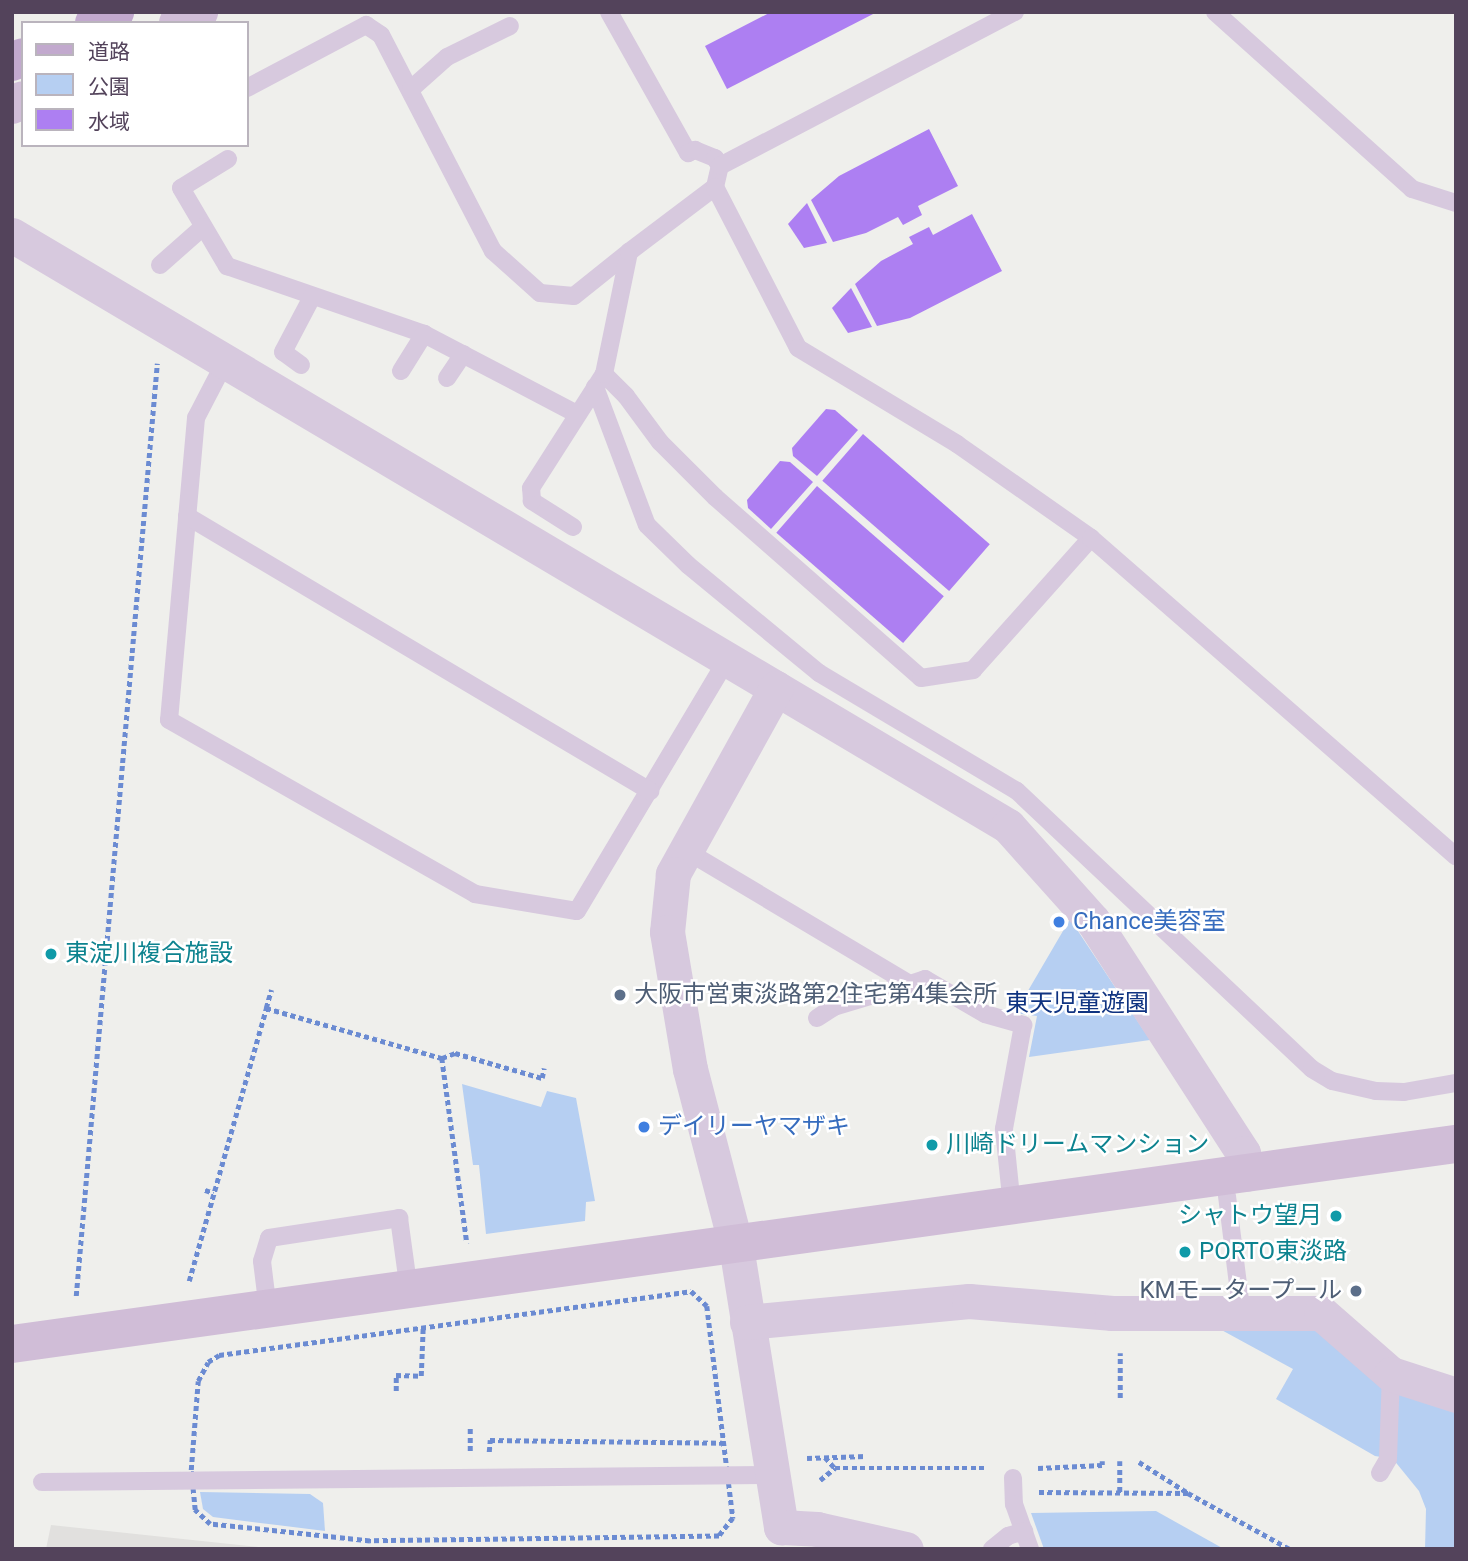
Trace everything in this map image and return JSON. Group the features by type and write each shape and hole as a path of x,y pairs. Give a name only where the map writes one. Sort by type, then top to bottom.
{"main road":[{"path":"98,21 115,12"}],"street":[{"path":"182,21 199,12"},
{"path":"12,235 1008,826 1093,921 1243,1153 1237,1185"},
{"path":"776,688 673,874 667,932 690,1069 736,1246 782,1538 817,1529 906,1549"},
{"path":"12,1344 268,1310 418,1313 736,1246 1013,1206 1237,1185 1456,1144"},
{"path":"747,1322 969,1301 1112,1314 1242,1316 1321,1312 1391,1374 1456,1395"}],"lane":[{"path":"248,87 363,18 381,35 493,251 540,293 574,296 715,187 720,166 715,158 695,150 688,153 609,12"},
{"path":"720,166 1015,12"},
{"path":"1214,12 1412,189 1456,203"},
{"path":"411,89 447,58 510,26"},
{"path":"228,159 181,188 227,266 424,334 578,414"},
{"path":"715,187 798,348 957,444 1091,538 1456,856"},
{"path":"160,265 203,227"},
{"path":"573,527 532,501 531,488 599,381 629,253"},
{"path":"301,365 283,352 312,297"},
{"path":"401,371 424,334"},
{"path":"447,378 463,354"},
{"path":"225,362 196,418 169,720 475,894 576,911 726,661"},
{"path":"599,381 626,396 660,442 715,497 921,678 973,670 1091,538"},
{"path":"599,381 647,525 688,565 820,673 1017,791 1312,1069 1332,1081 1376,1091 1404,1092 1456,1083"},
{"path":"187,516 650,791"},
{"path":"685,850 910,984"},
{"path":"817,1018 834,1007 925,979 985,1014 1023,1024 1004,1129 1013,1206"},
{"path":"1237,1185 1242,1316"},
{"path":"268,1310 262,1261 269,1238 399,1218 418,1313"},
{"path":"1380,1473 1388,1459 1391,1374"},
{"path":"42,1482 728,1479 773,1475"},
{"path":"1016,1479 1024,1531 1030,1549"},
{"path":"992,1549 1008,1536 1024,1531"}],"path":[{"path":"75,1311 161,323"},
{"path":"188,1283 271,990"},
{"path":"266,1008 442,1058 455,1053 542,1078 544,1068"},
{"path":"442,1058 469,1257"},
{"path":"205,1190 214,1193"},
{"path":"681,1291 698,1294 707,1306 728,1479 732,1525 711,1538 370,1541 210,1524 195,1510 192,1482 198,1381 208,1362 219,1355 418,1313 681,1291"},
{"path":"396,1391 396,1375 421,1376 418,1313"},
{"path":"1120,1353 1120,1398"},
{"path":"470,1428 470,1460"},
{"path":"825,1457 835,1468"},
{"path":"805,1458 866,1457"},
{"path":"1016,1479 1102,1465 1102,1461"},
{"path":"1120,1461 1120,1492"},
{"path":"1139,1462 1188,1493 1290,1549"},
{"path":"820,1480 835,1468 996,1468"},
{"path":"1016,1479 1120,1492 1188,1493"}],"shaded area":[{"path":"51,1525 277,1549 46,1549"}],"green space":[{"name":"東天児童遊園","path":"1070,919 1150,1040 1029,1057 1037,1016 1015,1013"},
{"path":"462,1084 541,1107 547,1091 576,1098 595,1201 586,1202 585,1221 486,1234 479,1165 473,1165"},
{"path":"1216,1327 1320,1327 1456,1408 1456,1549 1425,1549 1426,1509 1419,1491 1393,1459 1375,1456 1276,1399 1293,1369"},
{"path":"200,1492 310,1494 323,1503 325,1531 213,1517 203,1509"},
{"path":"1156,1511 1224,1549 1044,1549 1031,1513"}],"water":[{"path":"771,12 877,12 727,89 705,46"},
{"path":"929,129 958,186 918,206 922,215 903,225 898,217 866,233 833,242 811,200 839,176"},
{"path":"807,203 827,243 804,248 788,224"},
{"path":"972,214 1002,271 910,318 877,326 855,284 881,261 913,244 909,237 929,227 933,235"},
{"path":"851,288 872,327 848,333 832,308"},
{"path":"826,409 835,410 858,430 817,476 793,456 792,448"},
{"path":"863,434 990,544 949,591 822,481"},
{"path":"780,461 790,462 813,482 771,529 748,508 747,500"},
{"path":"817,486 944,596 903,643 776,533"}],"place":[{"name":"Chance美容室","path":"1059,922"},
{"name":"東淀川複合施設","path":"51,954"},
{"name":"大阪市営東淡路第2住宅第4集会所","path":"620,995"},
{"name":"デイリーヤマザキ","path":"644,1127"},
{"name":"川崎ドリームマンション","path":"932,1145"},
{"name":"シャトウ望月","path":"1336,1216"},
{"name":"PORTO東淡路","path":"1185,1252"},
{"name":"KMモータープール","path":"1356,1291"}]}
